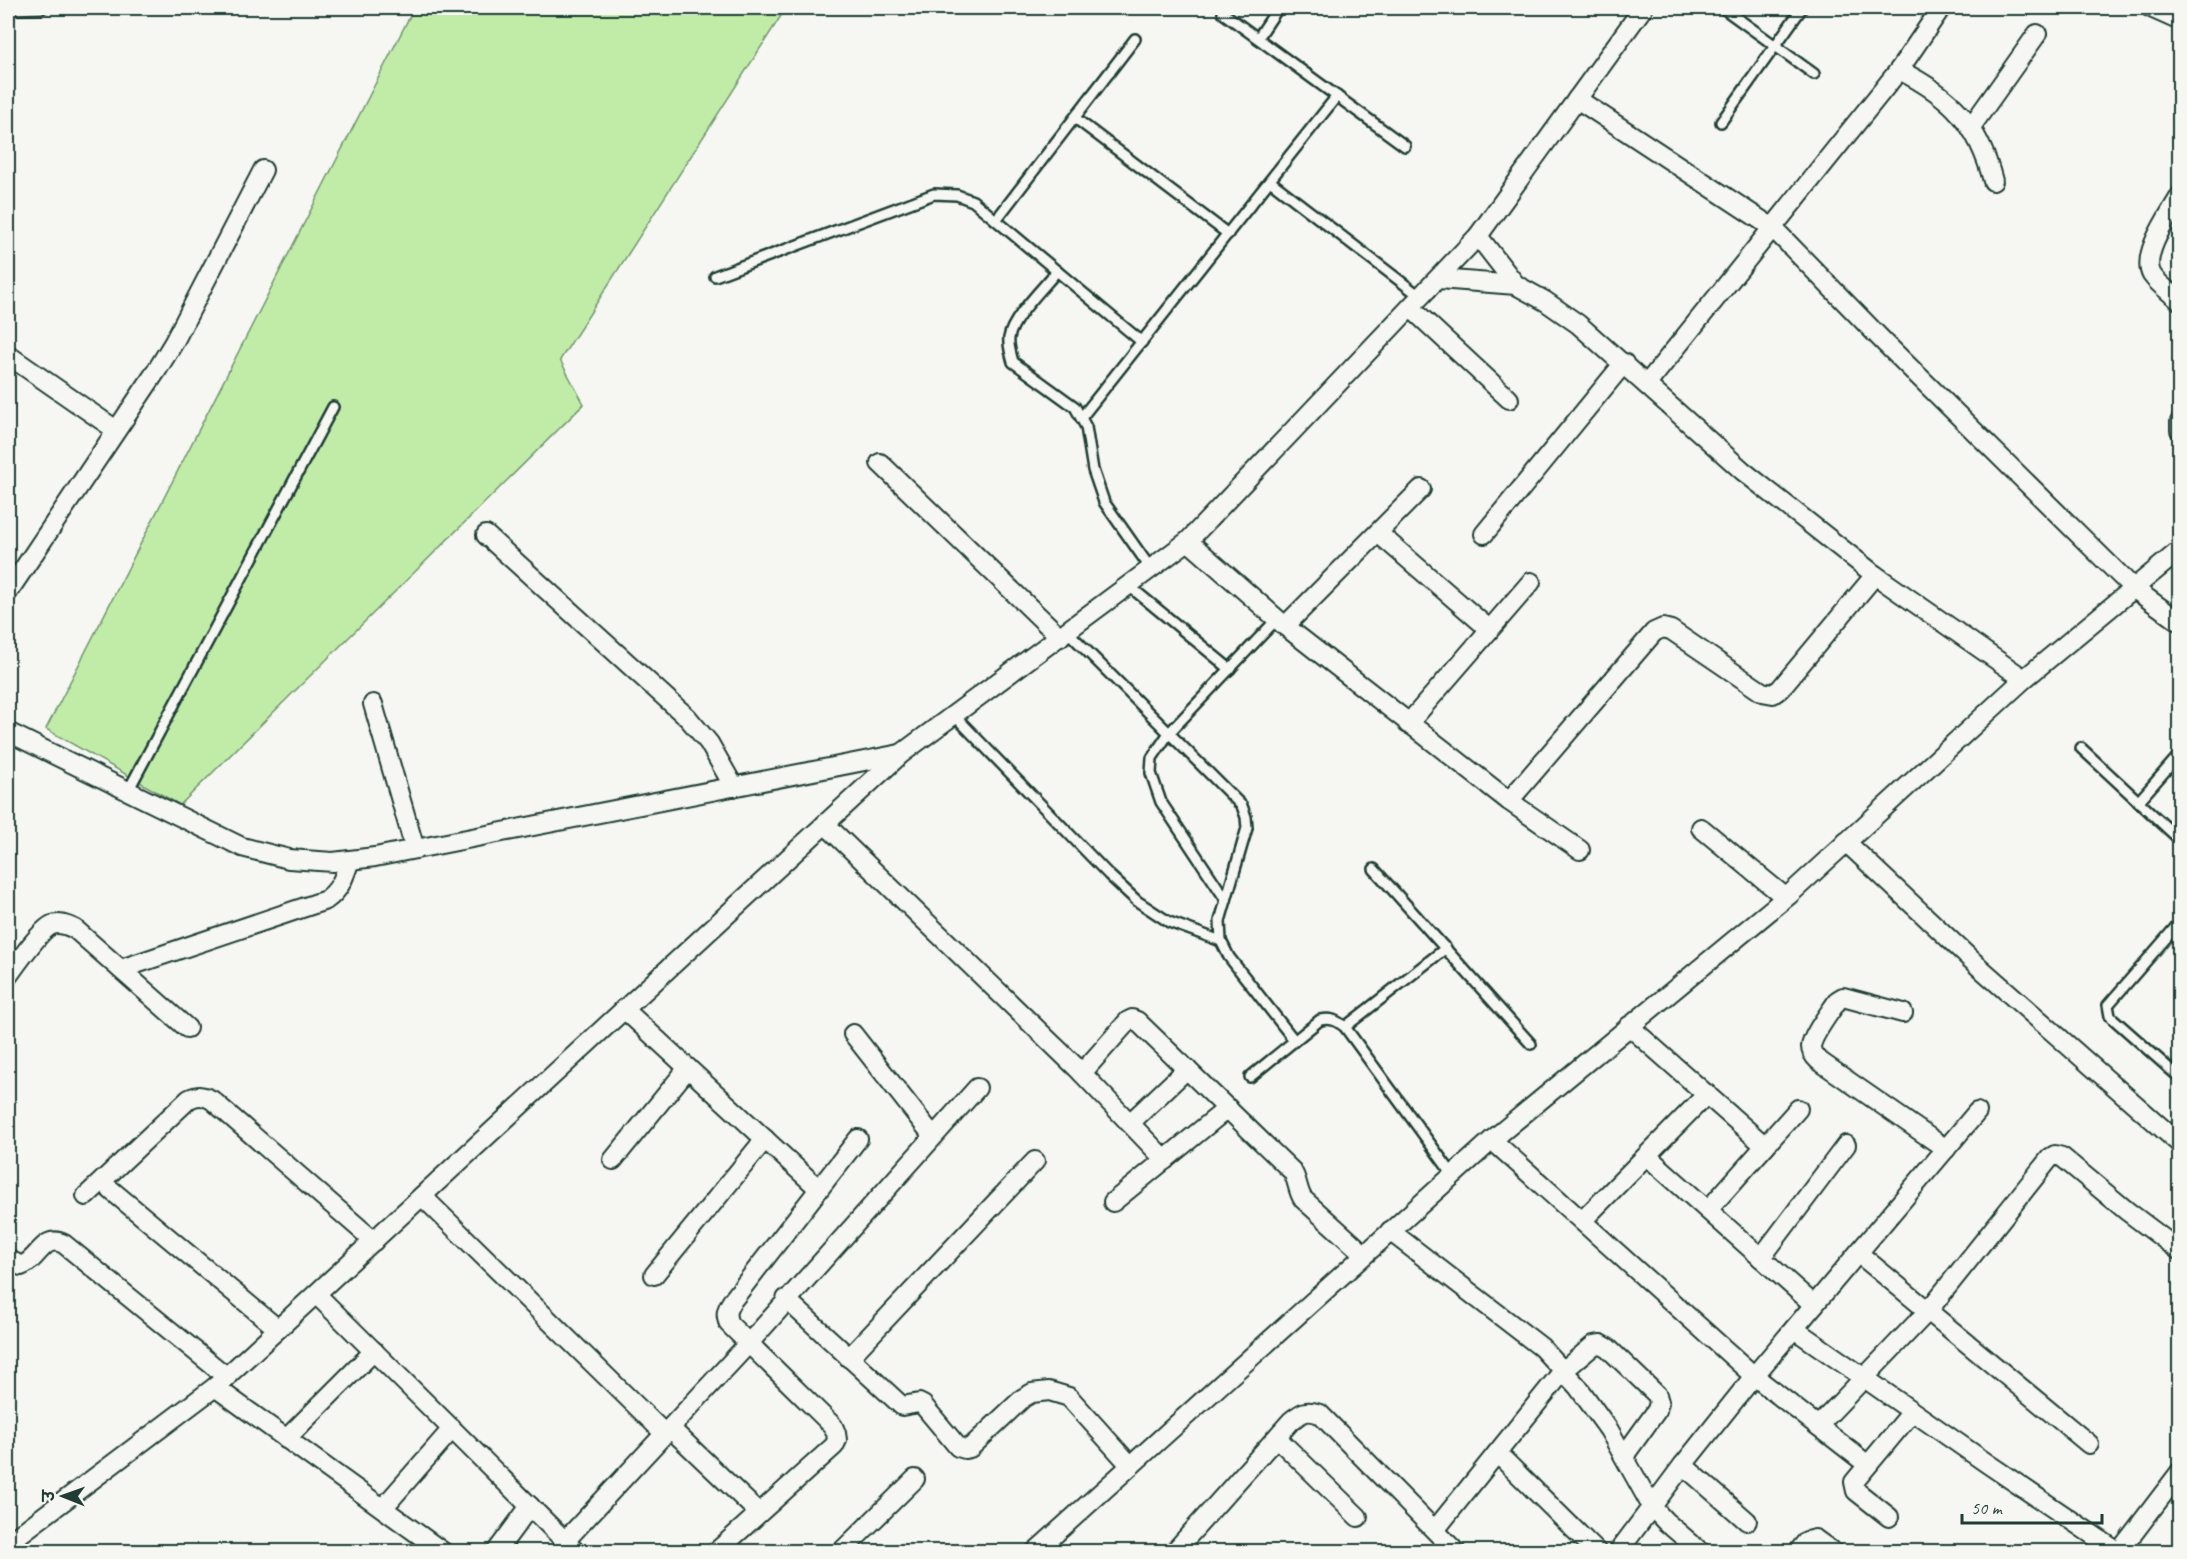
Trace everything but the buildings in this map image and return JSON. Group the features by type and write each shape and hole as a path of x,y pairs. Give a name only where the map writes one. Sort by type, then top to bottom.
{"street":[{"path":"8,1543 221,1382 901,754 1188,541 1478,236 1643,8"},
{"path":"1647,384 1899,70 1941,8"},
{"path":"2151,8 2180,21"},
{"path":"1971,127 2037,34"},
{"path":"1899,70 1927,84 1951,103 1971,127 1989,162 1994,181"},
{"path":"1577,99 1773,228 1885,343 2133,588 2180,622"},
{"path":"9,585 174,342 263,170"},
{"path":"2180,196 2153,244 2149,258 2152,275 2180,301"},
{"path":"1478,236 1516,285 1545,301 1578,324 1743,471 1875,575 2024,679"},
{"path":"1439,279 1516,285"},
{"path":"1416,303 1509,399"},
{"path":"8,356 116,430"},
{"path":"1484,534 1624,363"},
{"path":"2180,422 2180,430"},
{"path":"880,463 1063,634"},
{"path":"1280,623 1378,533 1421,489"},
{"path":"1378,533 1489,630"},
{"path":"486,535 688,718 710,743 734,787"},
{"path":"1188,541 1280,623 1408,724 1509,801 1580,850"},
{"path":"1035,1551 1492,1140 1785,897 2024,679 2133,588 2178,555"},
{"path":"1509,801 1654,632 1663,628 1671,630 1762,692 1773,694 1780,689 1875,575"},
{"path":"1408,724 1532,582"},
{"path":"373,704 415,849"},
{"path":"8,732 242,847 289,859 333,862 415,849 901,754"},
{"path":"825,824 1082,1073 1165,1160"},
{"path":"1701,828 1785,897"},
{"path":"1846,842 1978,966 2180,1144"},
{"path":"121,969 326,900 341,885 350,860"},
{"path":"8,976 45,930 53,925 64,925 75,929 187,1028"},
{"path":"1903,1013 1843,997 1838,1000 1814,1038 1811,1047 1813,1055 1946,1149"},
{"path":"624,1010 819,1189"},
{"path":"1082,1073 1128,1021 1132,1019 1137,1021 1292,1171 1303,1199 1364,1254"},
{"path":"1629,1026 1765,1146"},
{"path":"853,1034 933,1136"},
{"path":"613,1160 688,1068"},
{"path":"1130,1123 1187,1069"},
{"path":"316,1294 571,1546 668,1431 977,1088"},
{"path":"1582,1221 1707,1094"},
{"path":"86,1196 189,1100 196,1096 204,1096 212,1100 374,1241"},
{"path":"1113,1202 1228,1108"},
{"path":"1708,1210 1798,1109"},
{"path":"1618,1551 1754,1376 1977,1112"},
{"path":"654,1275 765,1139"},
{"path":"716,1551 834,1446 837,1440 832,1426 729,1324 726,1316 727,1309 858,1139"},
{"path":"1492,1140 1754,1376 1868,1465"},
{"path":"1761,1257 1846,1145"},
{"path":"1818,1426 1928,1311 2050,1158 2055,1155 2062,1157 2180,1251"},
{"path":"1647,1156 1814,1305"},
{"path":"849,1358 1035,1161"},
{"path":"111,1190 278,1329"},
{"path":"423,1196 668,1431 759,1513"},
{"path":"1390,1231 1541,1347 1578,1387 1609,1430 1652,1507 1701,1551"},
{"path":"8,1258 21,1266 28,1264 49,1241 57,1240 64,1244 286,1439 383,1508 437,1550"},
{"path":"1858,1253 2089,1444"},
{"path":"786,1299 902,1406 919,1403 923,1405 961,1449 970,1448 1023,1398 1032,1393 1049,1391 1069,1397 1130,1465"},
{"path":"1794,1329 2118,1551 2180,1472"},
{"path":"1435,1530 1563,1371 1594,1345 1601,1344 1608,1348 1657,1395 1659,1402 1657,1410 1624,1456"},
{"path":"286,1439 374,1351"},
{"path":"1174,1551 1276,1438 1301,1413 1309,1410 1320,1414 1456,1551"},
{"path":"1889,1516 1856,1491 1854,1482 1912,1412"},
{"path":"383,1508 452,1429"},
{"path":"1276,1438 1358,1517"},
{"path":"1497,1453 1597,1551"},
{"path":"1683,1466 1747,1521"},
{"path":"841,1551 915,1479"},
{"path":"496,1551 530,1506"},
{"path":"1798,1551 1807,1541 1815,1539 1833,1551"}],"lane":[{"path":"8,9 42,8"},
{"path":"1258,38 1278,8"},
{"path":"1723,8 1814,74"},
{"path":"1721,122 1802,8"},
{"path":"1223,13 1405,146"},
{"path":"996,220 1135,39"},
{"path":"1081,418 1337,96"},
{"path":"1075,118 1228,234"},
{"path":"1270,181 1416,303"},
{"path":"714,276 934,194 957,195 974,201 1142,342"},
{"path":"1057,271 1018,318 1009,336 1013,362 1075,407 1086,427 1093,470 1104,502 1151,569"},
{"path":"128,791 333,407"},
{"path":"1128,585 1230,669"},
{"path":"1226,900 1161,802 1151,773 1152,758 1169,733 1230,669 1280,623"},
{"path":"1063,634 1169,733 1242,806 1246,817 1246,828 1220,921 1221,940 1229,957 1294,1040"},
{"path":"954,714 1108,875 1137,901 1168,922 1221,940"},
{"path":"2081,748 2180,840"},
{"path":"2139,802 2180,754"},
{"path":"1374,869 1532,1044"},
{"path":"2180,922 2108,1005 2110,1016 2180,1078"},
{"path":"1345,1027 1446,948"},
{"path":"1250,1077 1320,1020 1329,1018 1337,1020 1345,1027 1453,1175"}],"green space":[{"path":"414,8 786,8 560,360 584,404 180,805 46,729"}]}
